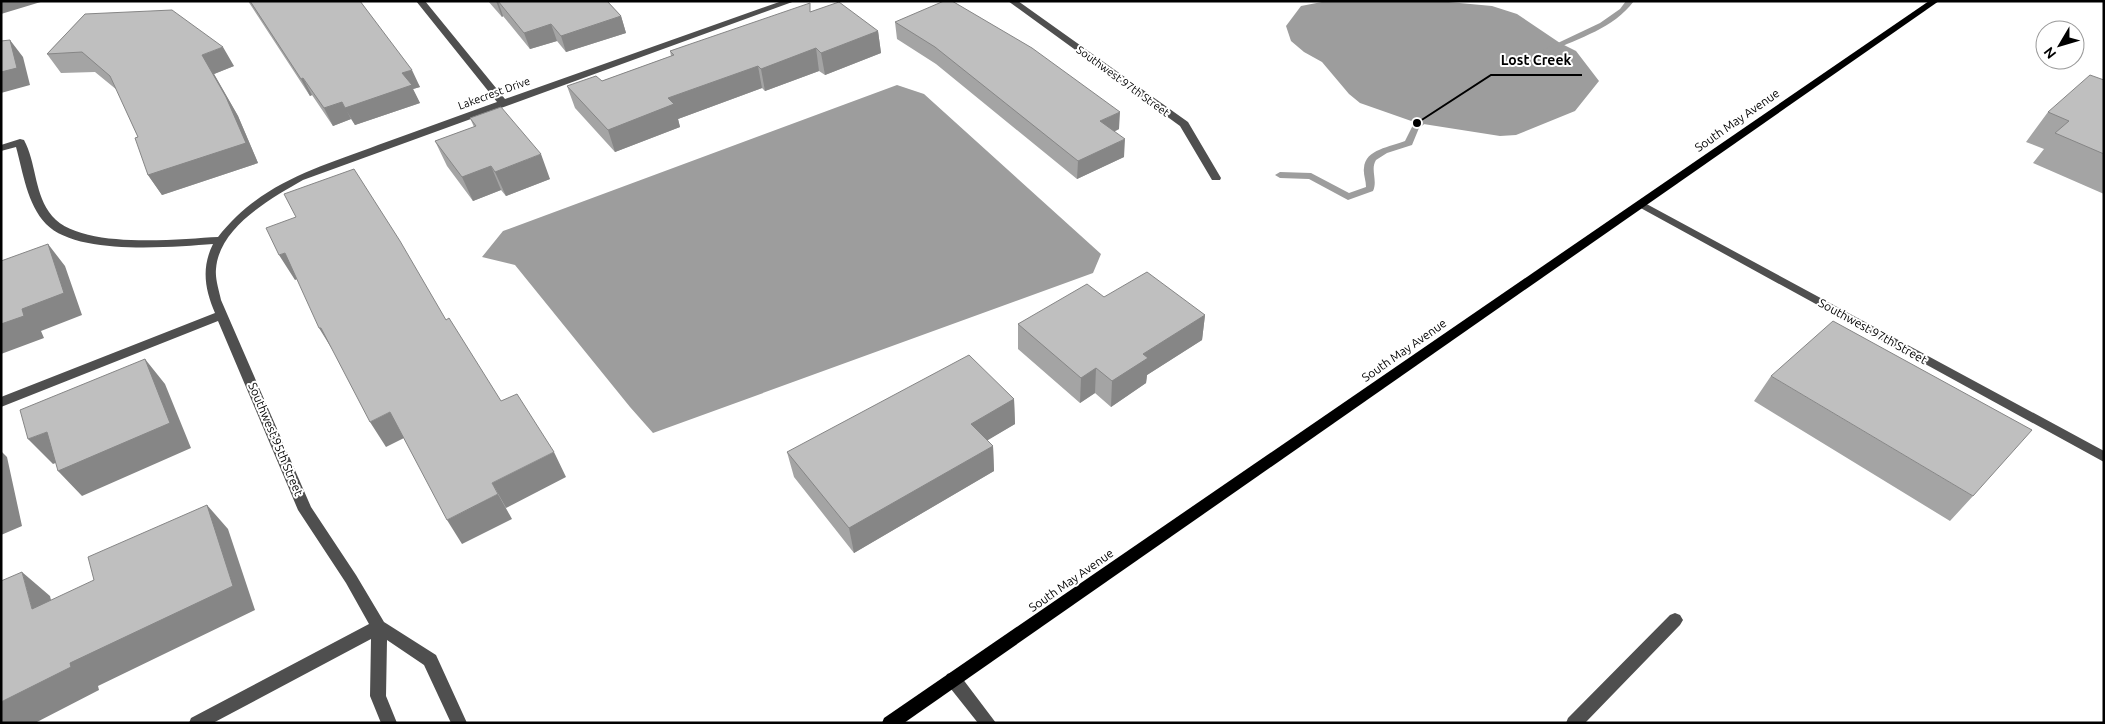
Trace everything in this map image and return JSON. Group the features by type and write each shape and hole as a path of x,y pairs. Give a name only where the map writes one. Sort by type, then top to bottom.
{"main road":[{"name":"South May Avenue","path":"890,723 1935,1"}],"street":[{"path":"420,1 503,102"},
{"name":"Lakecrest Drive","path":"222,240 244,216 271,194 299,178 503,102 792,1"},
{"name":"Southwest 97th Street","path":"1012,1 1184,124 1216,178"},
{"path":"1,148 20,142 40,208 52,224 73,235 99,241 130,244 222,240"},
{"name":"Southwest 97th Street","path":"1641,204 2104,457"},
{"name":"Southwest 95th Street","path":"222,240 214,257 210,277 215,300 305,510 351,579 379,627 430,660 459,723"},
{"path":"1,402 222,315"},
{"path":"1574,723 1675,620"},
{"path":"197,723 379,627 378,696 389,723"},
{"path":"953,679 988,723"}],"shaded area":[{"path":"1327,1 1438,1 1492,6 1517,14 1560,43 1576,51 1599,81 1575,111 1516,135 1500,136 1417,123 1360,103 1349,94 1322,62 1304,52 1291,41 1286,26 1301,6"},
{"path":"897,85 924,94 1101,254 1093,273 653,433 515,265 482,257 503,231"}],"building":[{"path":"250,1 360,1 412,70 402,73 412,85 345,108 342,102 324,108 303,78 301,79"},
{"path":"498,1 607,1 621,16 561,36 551,24 524,33"},
{"path":"944,1 952,1 1032,48 1120,112 1100,121 1125,139 1078,161 935,47 895,22"},
{"path":"839,2 878,31 821,53 816,48 761,69 758,66 668,98 674,104 608,130 567,86 596,76 602,81 674,55 670,51 810,3 810,12"},
{"path":"172,10 223,47 202,55 226,97 246,143 148,175 135,138 138,137 110,76 82,52 47,54 85,14"},
{"path":"10,40 17,68 1,72 1,41"},
{"path":"2090,75 2104,80 2104,154 2055,133 2069,121 2048,112"},
{"path":"501,107 541,154 495,172 491,166 462,177 435,141 476,126 470,118"},
{"path":"354,169 400,241 446,320 449,318 501,401 517,394 554,452 492,483 498,494 447,520 390,412 370,422 321,328 319,328 285,253 279,255 266,228 296,217 284,194"},
{"path":"48,244 64,293 22,309 24,316 1,324 1,261"},
{"path":"1147,272 1205,315 1143,354 1148,358 1112,381 1096,368 1081,378 1018,324 1087,284 1104,297"},
{"path":"1833,321 2032,430 1973,496 1771,376"},
{"path":"969,355 1014,399 971,424 993,446 849,528 787,452"},
{"path":"145,359 170,423 58,471 47,432 28,439 20,410"},
{"path":"207,505 233,586 70,663 71,667 1,702 1,581 22,572 32,609 94,580 88,557"}],"waterway":[{"path":"1547,50 1603,24 1613,18 1630,1"},
{"path":"1280,175 1311,176 1348,197 1370,189 1371,181 1368,169 1372,158 1384,151 1409,143 1416,126 1431,116"}],"place":[{"name":"Lost Creek","path":"1417,123"}]}
